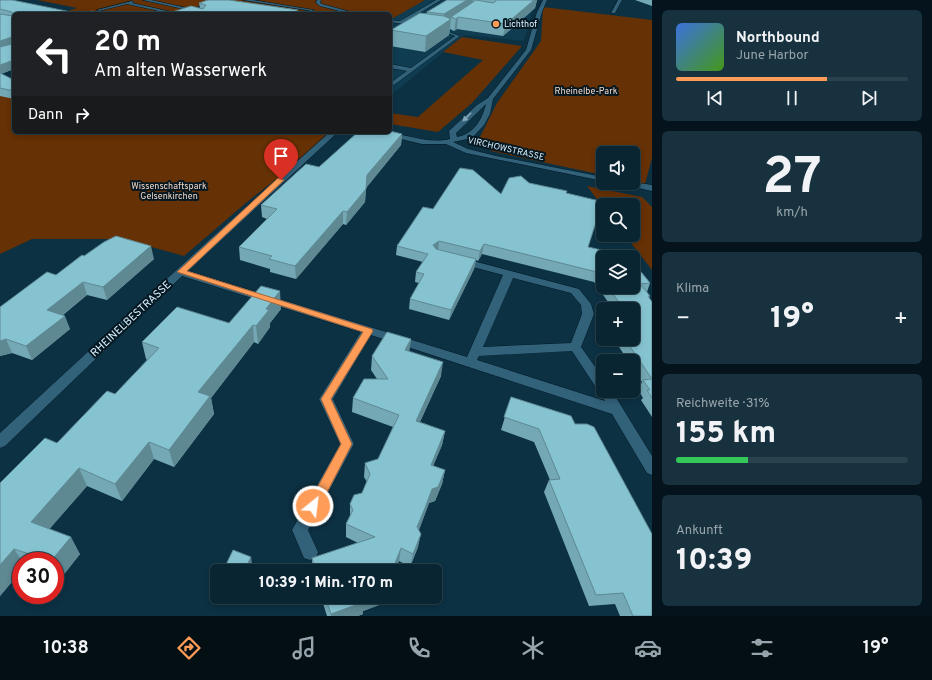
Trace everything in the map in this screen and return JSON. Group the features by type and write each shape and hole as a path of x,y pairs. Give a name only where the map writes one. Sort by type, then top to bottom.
{"street":[{"path":"490,99 490,108 476,130 469,136 450,141 452,133 478,106 490,99 531,44 540,8 545,0"},
{"path":"613,12 620,0"},
{"name":"RHEINELBESTRASSE","path":"0,442 181,272 332,134"},
{"name":"VIRCHOWSTRASSE","path":"391,134 422,142 450,141 466,151 596,178"},
{"path":"640,186 652,188"},
{"path":"452,258 575,290 586,304 588,314 575,346"},
{"path":"181,272 368,331 473,357 618,411"},
{"path":"473,357 509,274"},
{"path":"310,552 300,530 347,444 326,399 368,331"},
{"path":"473,357 575,346"},
{"path":"575,346 596,378"},
{"path":"610,398 652,469"}],"lane":[{"path":"99,10 144,0 203,12"},
{"path":"245,0 312,10"},
{"path":"319,0 318,3 321,5 348,12"},
{"path":"400,23 439,0"},
{"path":"126,3 169,12"},
{"path":"392,21 422,26"},
{"path":"444,29 450,25"},
{"path":"392,85 458,36 444,29 430,27"},
{"path":"392,66 412,70"}],"shaded area":[{"path":"425,0 537,0 534,5 524,41 464,35 392,94 392,19"}],"green space":[{"path":"37,0 214,0 196,7 209,12 64,12 77,8"},
{"path":"225,0 425,0 392,19 392,12 300,12"},
{"name":"Rheinelbe-Park","path":"543,7 652,20 652,158 645,184 640,183 640,146 596,146 596,174 491,151 480,137 497,103 541,41"},
{"path":"462,37 522,46 472,103 438,132 392,124 392,113 418,117 483,60 443,52"},
{"name":"Wissenschaftspark Gelsenkirchen","path":"12,77 12,134 332,134 247,202 184,256 123,239 32,239 0,254 0,86"},
{"path":"587,186 596,188 596,190 607,190 642,197 652,207 652,270 640,254 640,250 637,250 630,242 640,242 640,198 596,198"}],"building":[{"path":"0,0 12,0 71,12 12,12 0,9"},
{"path":"208,0 229,0 298,10 294,12 172,12 191,6 203,9 206,5 199,3"},
{"path":"447,0 467,0 444,14 427,12"},
{"path":"476,0 493,3 496,0 534,0 506,24 458,17 456,19 451,17"},
{"path":"420,13 444,16 451,19 426,36 392,29"},
{"path":"0,14 12,16 12,37 0,41"},
{"path":"12,44 12,61 0,65 0,47"},
{"path":"0,73 12,79 12,91 0,88"},
{"path":"392,132 402,134 367,175 366,189 347,212 343,211 295,266 269,259 272,256 239,247 277,209 261,205 306,164 319,167 356,134 392,134"},
{"path":"460,168 473,170 501,194 509,178 521,176 529,183 567,191 566,193 596,200 596,222 588,247 601,250 596,250 596,272 484,244 480,251 439,241 433,245 436,249 476,259 451,310 410,299 424,274 416,272 428,254 397,246 423,207 433,209"},
{"path":"116,236 151,246 103,287 83,282 47,310 65,316 26,346 6,339 0,341 0,307 47,272 56,275 82,255 84,256 104,242"},
{"path":"640,271 650,283 640,284"},
{"path":"640,284 650,296 648,296 652,302 652,379 640,361 640,354 635,354 630,346 640,346 640,302 619,302 613,294 640,294"},
{"path":"261,286 280,291 266,309 269,310 256,326 253,325 198,392 210,396 169,450 149,442 115,484 79,468 31,522 71,537 58,552 23,552 14,549 0,565 0,483 45,438 57,443 107,391 115,394 159,348 142,342 177,307 229,323"},
{"path":"387,332 411,339 405,350 443,362 416,421 445,431 431,465 445,470 438,487 432,489 417,527 421,534 413,554 401,548 395,564 314,564 312,558 375,537 346,524 353,510 350,504 354,495 362,493 370,474 365,463 378,459 399,415 353,398 364,379 388,379 372,356"},
{"path":"652,379 652,398 647,390 650,390 643,380"},
{"path":"511,397 571,416 575,424 587,424 594,427 652,534 652,616 633,616 623,593 596,595 549,480 560,479 539,429 504,417"},
{"path":"233,550 251,557 248,564 226,564"},
{"path":"327,604 358,604 331,614"}],"place":[{"name":"Lichthof","path":"496,24"}],"route":[{"path":"281,180 181,272 368,331 326,399 347,444 313,506"}]}
